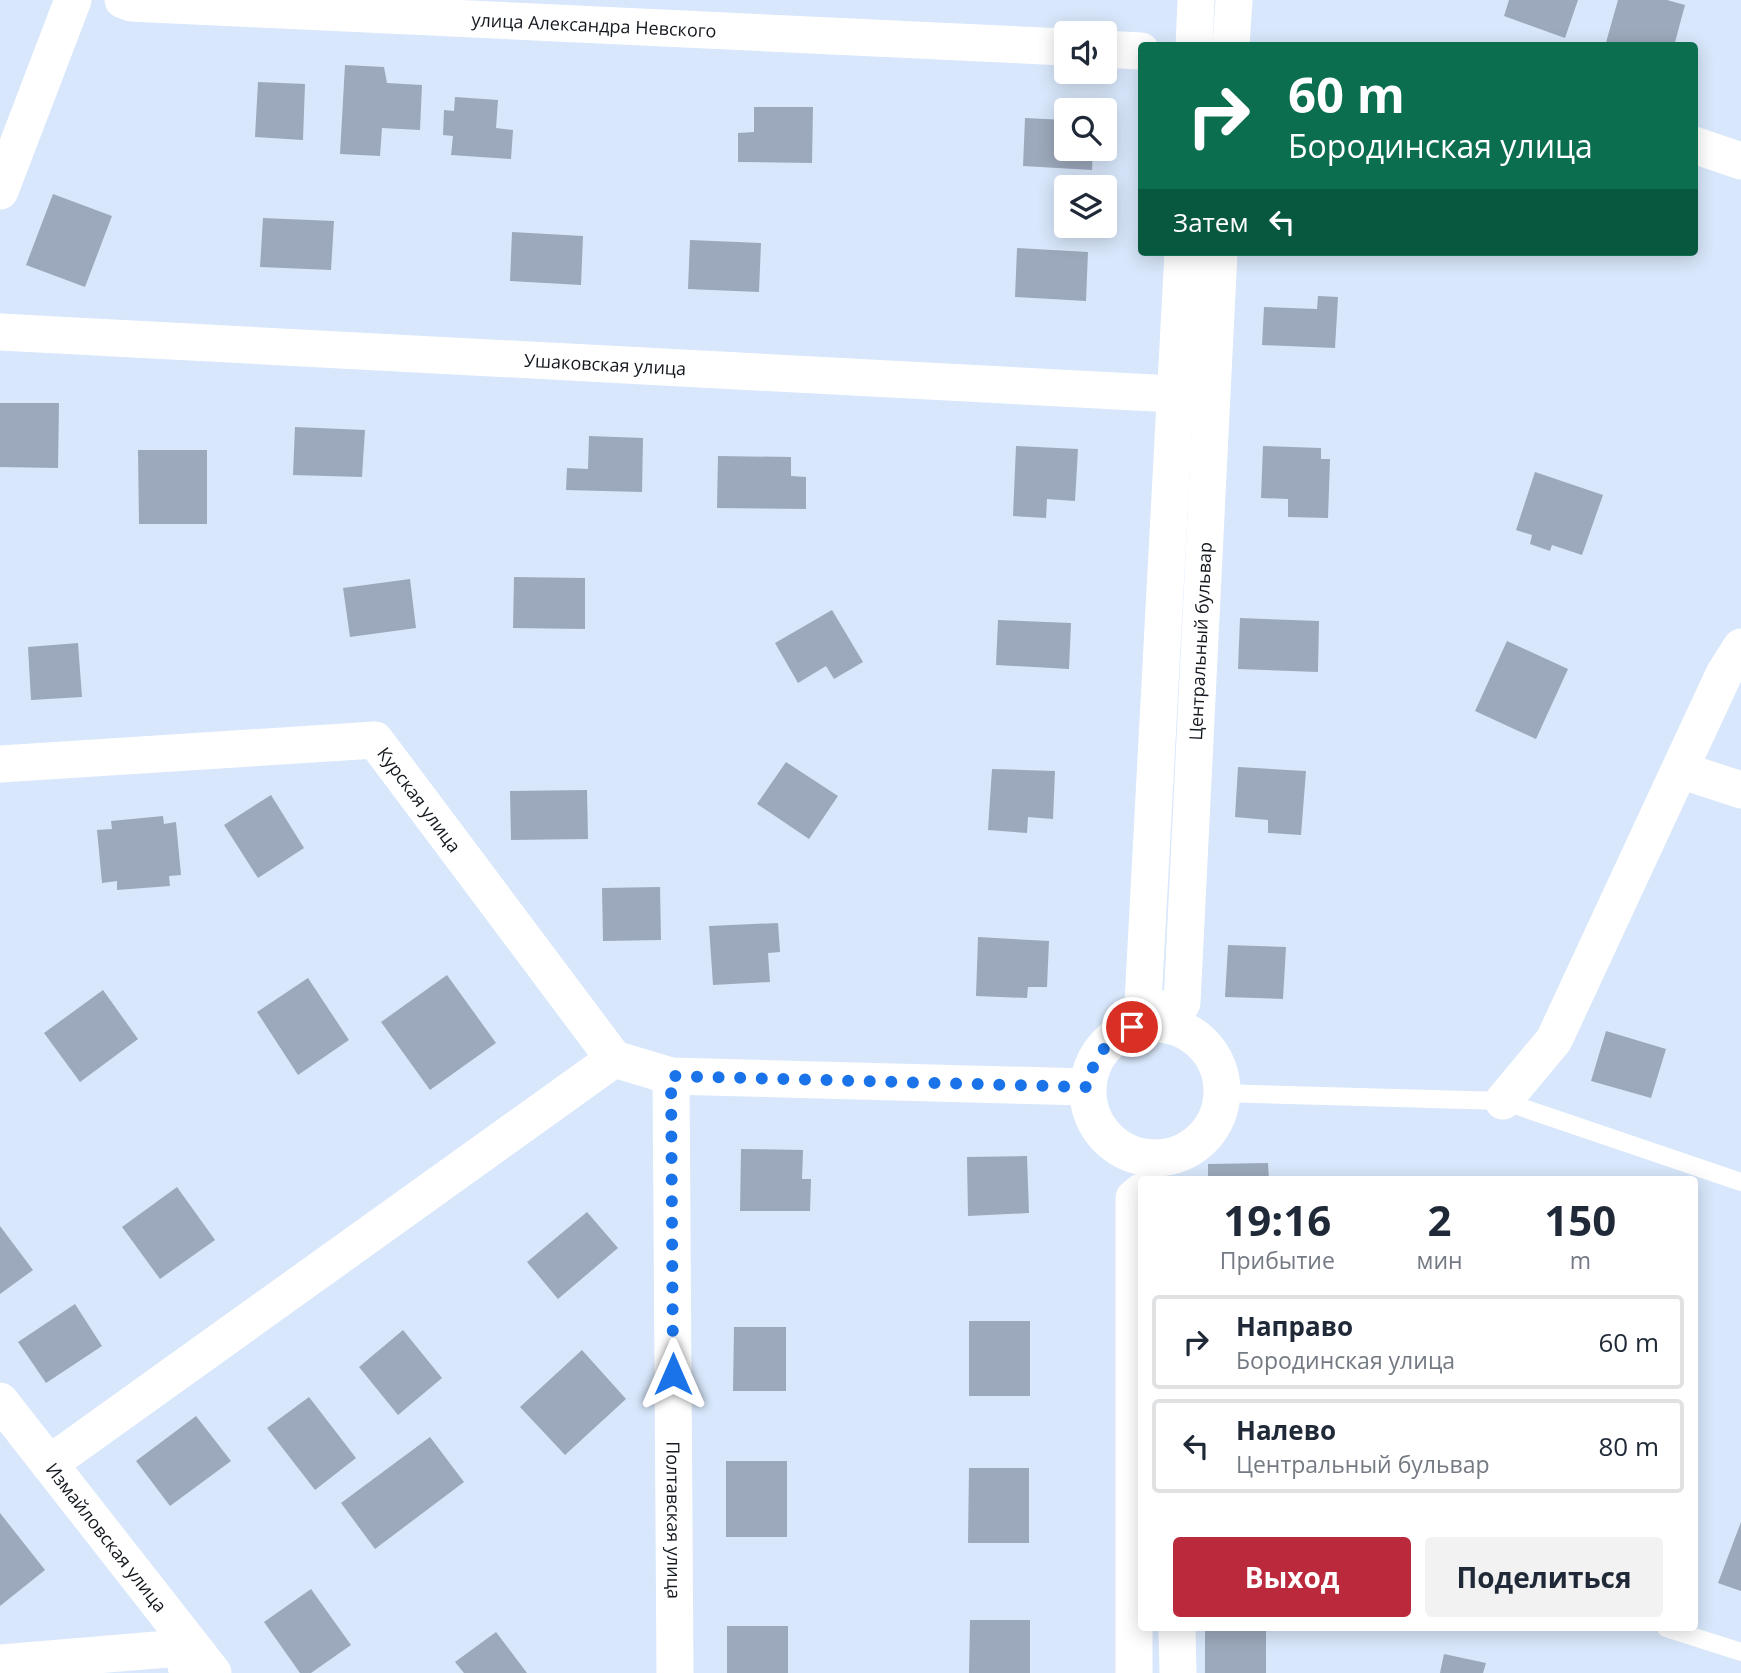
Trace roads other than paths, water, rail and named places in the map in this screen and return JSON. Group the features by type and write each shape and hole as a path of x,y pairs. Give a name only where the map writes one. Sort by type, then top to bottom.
{"street":[{"path":"0,191 73,0"},
{"name":"улица Александра Невского","path":"123,0 131,3 1054,46"},
{"path":"1194,42 1196,0"},
{"path":"1231,42 1234,0"},
{"path":"1117,50 1138,51"},
{"path":"1698,146 1741,160"},
{"name":"Центральный бульвар","path":"1087,1087 1094,1062 1109,1041 1132,1027 1158,1018 1182,1003 1193,395 1183,256"},
{"name":"Центральный бульвар","path":"1193,395 1218,256"},
{"name":"Ушаковская улица","path":"0,332 1193,395"},
{"path":"1503,1101 1555,1040 1724,674 1741,646"},
{"name":"Курская улица","path":"0,764 375,740 614,1059"},
{"path":"1680,770 1741,790"},
{"path":"1149,1176 1207,1135 1221,1109 1222,1078 1209,1051 1186,1031 1158,1018"},
{"path":"49,1464 614,1059 671,1076 1087,1087 1091,1114 1104,1137 1126,1153 1147,1176"},
{"name":"Полтавская улица","path":"671,1076 675,1673"},
{"path":"1134,1673 1134,1198 1138,1192"},
{"name":"Измайловская улица","path":"0,1401 196,1664"},
{"path":"1177,1631 1178,1673"},
{"path":"0,1663 196,1664"}],"lane":[{"path":"1221,1093 1503,1101 1741,1182"},
{"path":"1676,1631 1741,1652"}]}
